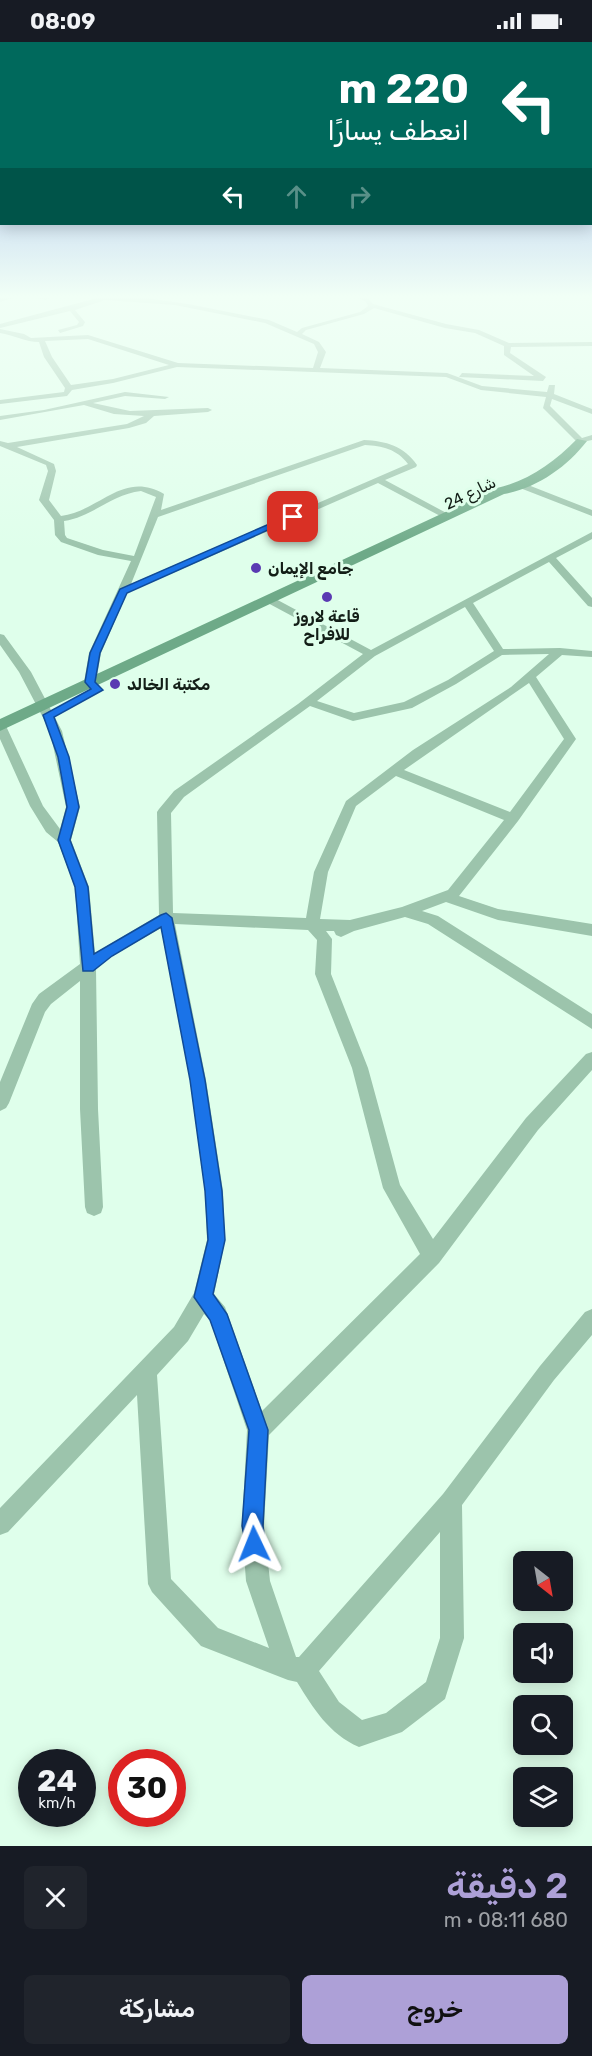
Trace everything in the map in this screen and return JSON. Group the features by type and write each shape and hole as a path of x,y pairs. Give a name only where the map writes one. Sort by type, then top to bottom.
{"street":[{"path":"65,382 69,388"},
{"path":"69,388 106,382"},
{"path":"466,382 481,388 550,395 592,412"},
{"path":"517,488 569,454 586,439 546,406 552,387 547,382"},
{"path":"0,402 67,394 69,388"},
{"path":"0,418 87,404 125,394 165,397"},
{"path":"87,404 116,410 152,413 208,410"},
{"path":"4,445 129,426 143,421 152,413"},
{"path":"123,591 413,465 408,455 382,443 364,442 154,515"},
{"path":"4,445 50,464 52,471 44,500 59,519 60,535 64,540 101,553 137,559"},
{"path":"378,480 447,516"},
{"path":"59,519 84,513 118,493 134,488 155,492 161,496 137,559 95,653 94,686"},
{"path":"517,488 592,513"},
{"name":"شارع 24","path":"1,732 447,516 501,491 517,488"},
{"name":"شارع 24","path":"273,601 509,496 517,488"},
{"path":"0,1524 181,1334 203,1297 216,1240 214,1191 198,1080 166,918 164,812 179,794 309,702 371,654 592,535"},
{"path":"550,558 592,604"},
{"path":"273,601 371,654"},
{"path":"467,602 500,652"},
{"path":"0,637 25,672 46,711 64,757 73,807 64,840"},
{"path":"309,702 353,717 408,705 452,682 500,652 560,651 592,654"},
{"path":"312,924 321,872 351,804 417,753 531,677 560,651"},
{"path":"325,939 350,926 405,912 453,894 513,818 570,739 531,677"},
{"path":"1,732 37,806 51,828 64,840 82,887 88,967 88,1110 94,1207"},
{"path":"395,771 513,818"},
{"path":"446,896 460,904 490,912 592,930"},
{"path":"405,912 434,920 592,1022"},
{"path":"0,1103 38,1009 45,999 107,952 166,918 350,926"},
{"path":"312,924 325,939 322,974 360,1068 392,1188 432,1256"},
{"path":"258,1430 432,1256 532,1124 592,1059"},
{"path":"203,1297 218,1314 258,1430 253,1526 258,1581 296,1669 330,1711 359,1734 393,1723 436,1690 452,1638 451,1502"},
{"path":"296,1669 451,1502 547,1373 592,1319"},
{"path":"146,1371 160,1584 210,1637 296,1669"}],"place":[{"name":"جامع الإيمان","path":"256,568"},
{"name":"قاعة لاروز للافراح","path":"327,597"},
{"name":"مكتبة الخالد","path":"115,684"}],"route":[{"path":"254,1544 258,1430 218,1314 203,1297 208,1266 216,1240 214,1191 198,1080 167,935 166,918 107,952 88,967 82,887 64,840 73,807 64,757 48,715 97,690 90,682 95,653 123,591 293,517"}]}
